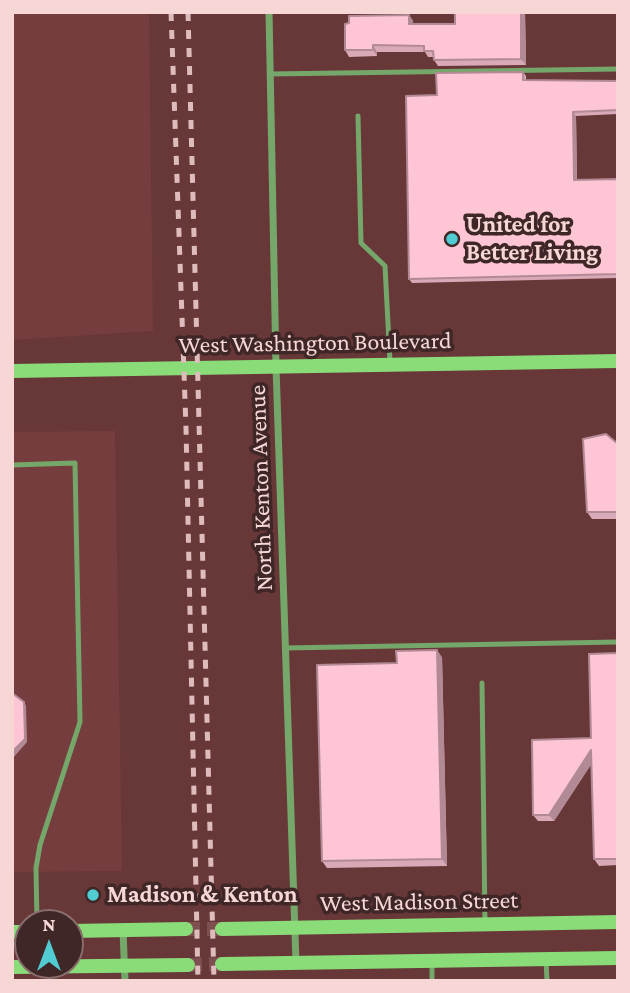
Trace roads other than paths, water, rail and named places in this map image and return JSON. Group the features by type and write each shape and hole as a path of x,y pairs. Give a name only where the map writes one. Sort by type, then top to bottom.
{"main road":[{"name":"West Washington Boulevard","path":"12,371 618,361"},
{"name":"West Madison Street","path":"222,929 618,922"},
{"path":"84,931 187,929"},
{"path":"222,964 618,958"},
{"path":"12,967 125,973 188,965"}],"street":[{"name":"North Kenton Avenue","path":"269,12 276,367 296,963"},
{"path":"123,930 125,973"}],"lane":[{"path":"270,74 618,69"},
{"path":"358,116 361,243 385,266 390,365"},
{"path":"12,465 75,463 80,722 40,845 36,868 37,909"},
{"path":"285,648 618,642"},
{"path":"482,683 485,924"},
{"path":"546,959 547,981"},
{"path":"432,961 432,981"}],"tunnel":[{"path":"186,929 222,929"},
{"path":"188,965 222,964"}],"railway":[{"path":"171,12 186,428 198,981"},
{"path":"188,12 214,981"}],"place":[{"name":"United for Better Living","path":"452,239"},
{"name":"Madison & Kenton","path":"93,895"}]}
